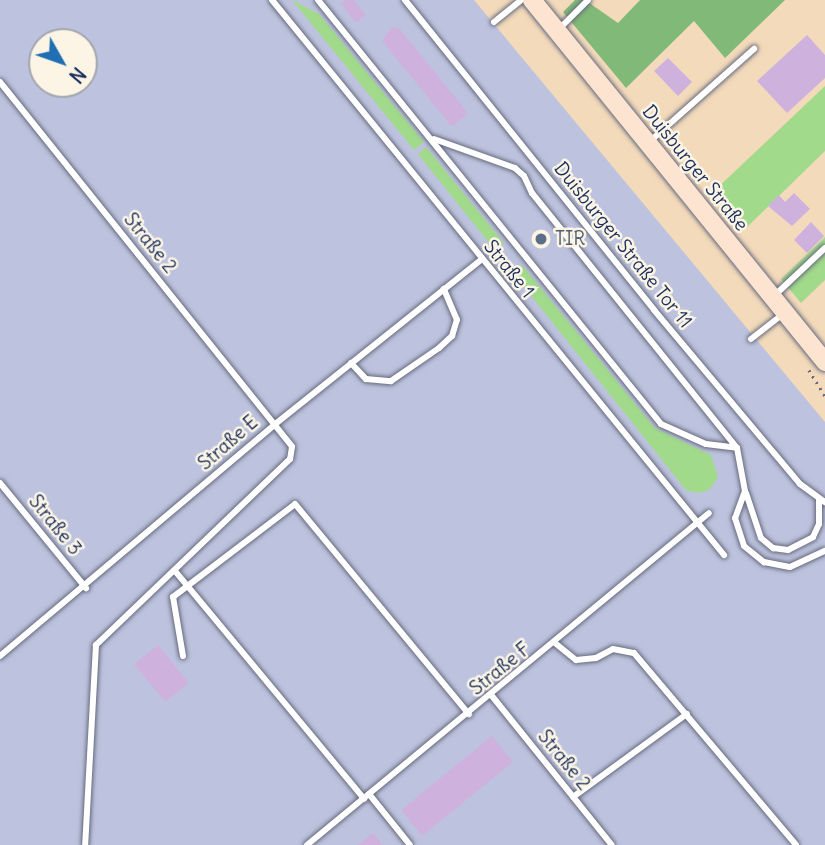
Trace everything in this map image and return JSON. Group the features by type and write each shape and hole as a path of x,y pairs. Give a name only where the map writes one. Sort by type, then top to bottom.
{"main road":[{"name":"Duisburger Straße","path":"532,0 555,33 648,143 825,362"}],"lane":[{"name":"Straße 1","path":"272,0 481,260 724,555"},
{"path":"318,0 661,424 706,444 737,448"},
{"name":"Duisburger Straße Tor 11","path":"405,0 646,299 800,484 822,501"},
{"path":"494,22 521,0"},
{"path":"555,33 588,0"},
{"path":"648,143 754,49"},
{"name":"Straße 2","path":"0,82 292,447 290,459 96,645 85,845"},
{"path":"432,139 515,168 524,176 532,193 737,448 745,491 761,538 773,548 788,550 813,537 820,524 822,501"},
{"path":"773,297 825,248"},
{"name":"Straße E","path":"0,656 86,587 274,425 481,260"},
{"path":"351,363 366,379 391,381 439,348 452,336 457,320 444,289"},
{"path":"751,339 785,312"},
{"name":"Straße 3","path":"0,483 86,587"},
{"path":"745,491 735,517 744,546 764,562 790,567 825,551"},
{"path":"183,656 173,597 295,504 469,714"},
{"name":"Straße F","path":"309,844 699,525 709,513"},
{"path":"175,570 410,845"},
{"path":"555,643 576,660 596,658 614,649 634,653 796,845"},
{"name":"Straße 2","path":"492,696 612,845"},
{"path":"573,797 687,714"}],"shaded area":[{"path":"0,0 474,0 825,422 825,845 0,845"}],"green space":[{"path":"292,0 319,14 424,142 414,150"},
{"path":"575,0 585,0 618,23 640,0 785,0 725,58 694,21 626,88 563,12"},
{"path":"825,86 825,151 744,230 713,192"},
{"path":"426,147 504,243 497,249 514,270 522,265 655,428 711,455 718,477 710,489 699,493 686,490 418,154"},
{"path":"825,237 825,280 801,303 781,279"}],"building":[{"path":"346,0 354,0 366,15 356,23 341,4"},
{"path":"392,27 399,28 468,113 452,127 382,41"},
{"path":"807,35 825,55 825,78 787,113 757,81"},
{"path":"668,58 692,82 678,96 654,71"},
{"path":"794,193 810,209 792,226 768,206 779,195 785,202"},
{"path":"811,222 824,236 807,253 794,240"},
{"path":"158,645 189,683 165,702 134,664"},
{"path":"492,736 513,762 422,836 401,810"},
{"path":"373,833 383,845 357,845"}],"place":[{"name":"TIR","path":"541,239"}]}
